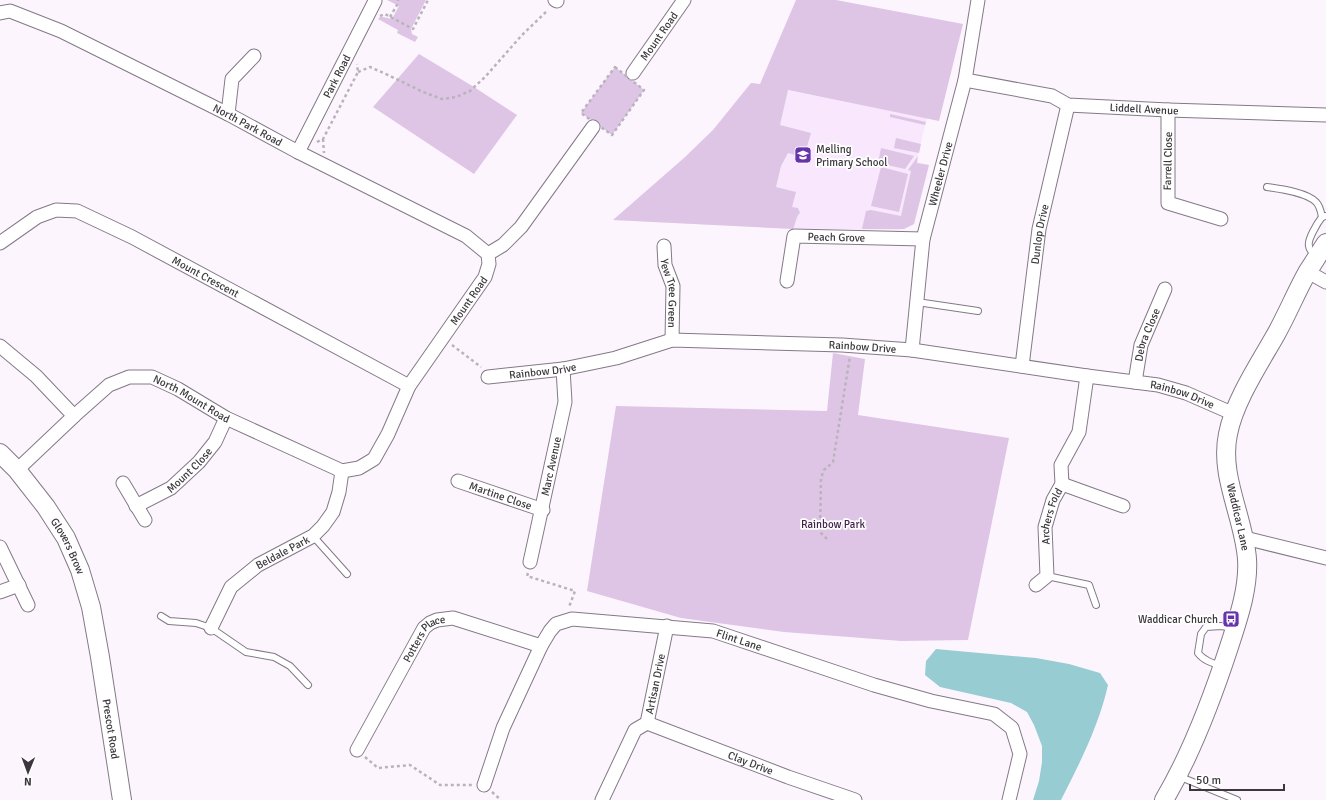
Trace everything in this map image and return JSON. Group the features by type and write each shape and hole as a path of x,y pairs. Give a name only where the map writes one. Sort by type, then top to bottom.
{"street":[{"name":"Mount Road","path":"633,73 684,0"},
{"name":"Wheeler Drive","path":"912,350 923,239 965,80 978,0"},
{"name":"Park Road","path":"298,152 374,1"},
{"name":"North Park Road","path":"0,13 10,11 61,31 228,114 298,152 466,236 488,254"},
{"path":"228,114 232,79 254,56"},
{"name":"Liddell Avenue","path":"965,80 1052,96 1068,105 1326,115"},
{"name":"Dunlop Drive","path":"1022,366 1039,230 1068,105"},
{"name":"Farrell Close","path":"1168,110 1168,203 1221,219"},
{"path":"488,254 503,245 521,227 593,128"},
{"name":"Mount Crescent","path":"0,243 37,217 56,210 77,211 132,237 410,386"},
{"name":"Peach Grove","path":"787,281 794,236 923,239"},
{"name":"Yew Tree Green","path":"664,246 665,265 673,286 672,340"},
{"name":"Mount Road","path":"342,472 359,468 374,459 388,434 410,386 485,277 489,264 488,254"},
{"path":"1317,257 1326,282"},
{"name":"Waddicar Lane","path":"1164,800 1196,736 1223,666 1235,628 1246,583 1247,560 1245,538 1226,466 1228,433 1234,414 1252,376 1276,335 1317,257"},
{"name":"Debra Close","path":"1135,382 1141,345 1165,289"},
{"name":"Rainbow Drive","path":"490,377 563,369 616,358 672,340 851,346 912,350 1086,376 1158,385 1186,393 1234,414"},
{"path":"0,346 36,376 74,416"},
{"name":"Marc Avenue","path":"530,562 565,402 563,369"},
{"name":"Archers Fold","path":"1047,576 1045,527 1053,500 1062,484 1061,465 1079,432 1086,376"},
{"name":"North Mount Road","path":"17,470 74,416 110,385 129,377 152,377 178,389 226,418 342,472"},
{"name":"Mount Close","path":"136,506 171,488 199,462 215,442 226,418"},
{"name":"Glovers Brow","path":"0,453 17,470 46,507 66,538 80,570 91,607 100,657"},
{"name":"Beldale Park","path":"211,628 231,586 258,566 313,536 323,526 333,512 339,492 342,472"},
{"name":"Martine Close","path":"458,481 542,510"},
{"path":"123,483 145,520"},
{"path":"1062,484 1123,506"},
{"path":"1245,538 1326,558"},
{"path":"0,547 28,605"},
{"path":"1036,585 1047,576"},
{"path":"0,592 19,585"},
{"name":"Potters Place","path":"357,750 424,628 430,623 436,620 453,618 541,646"},
{"name":"Flint Lane","path":"564,621 572,619 713,631 874,685 930,701 994,714 1012,728 1020,754 1009,800"},
{"path":"484,785 504,728 541,646 556,624 564,621"},
{"name":"Artisan Drive","path":"602,800 634,730 647,722 666,626"},
{"name":"Prescot Road","path":"100,657 122,800"},
{"name":"Clay Drive","path":"647,722 788,777 855,800"}],"lane":[{"path":"1267,187 1284,189 1307,197 1315,201 1318,205 1324,216 1318,222 1309,242 1311,250 1317,257"},
{"path":"917,302 978,311"},
{"path":"313,536 347,574"},
{"path":"1047,576 1090,585 1096,605"},
{"path":"161,616 169,621 196,623 211,628 246,652 274,657 290,666 308,685"},
{"path":"1223,666 1210,662 1199,655 1198,652 1201,634 1206,627 1221,626 1235,628"},
{"path":"1177,776 1237,800"}],"path":[{"path":"390,17 397,5 398,0"},
{"path":"377,16 385,14 413,29 428,0"},
{"path":"358,72 370,67 423,92 442,99 456,98 470,91 485,77 522,35 556,1"},
{"path":"615,67 644,90 612,135 581,113 615,67"},
{"path":"443,338 490,377"},
{"path":"827,539 820,532 821,478 824,470 833,462 851,346"},
{"path":"530,562 527,576 574,592 564,621"},
{"path":"357,750 378,768 410,765 440,785 484,785 501,800"}],"shaded area":[{"name":"Melling Primary School","path":"751,83 927,118 916,162 929,165 914,224 898,230 777,228 613,220 684,158 713,130"}],"green space":[{"path":"387,0 426,0 411,29 412,34 418,37 415,42 397,33 398,30 378,19 383,17 392,19 399,6"},
{"path":"796,0 836,0 963,24 939,121 788,90 780,125 811,133 804,157 788,153 781,166 776,187 796,192 792,207 798,208 800,213 793,229 613,220 684,158 713,130 751,83 760,84"},
{"path":"419,54 517,115 474,174 373,107"},
{"path":"615,67 644,90 612,135 581,113"},
{"path":"890,114 926,122 925,125 890,117"},
{"path":"896,138 921,144 919,153 894,148"},
{"path":"881,148 914,156 905,169 878,163"},
{"path":"918,156 917,163 929,165 914,224 904,229 862,229 866,211 871,210 901,216 911,171 908,170"},
{"path":"881,167 908,174 899,212 871,206"},
{"name":"Rainbow Park","path":"833,353 865,359 858,415 1009,438 968,640 901,641 784,632 681,618 587,591 616,406 827,411"}],"water":[{"path":"936,649 1036,658 1069,664 1100,673 1108,685 1100,715 1061,800 1033,800 1039,781 1042,762 1042,746 1027,712 1011,703 940,687 925,675 926,661"}],"place":[{"name":"Melling Primary School","path":"803,155"},
{"name":"Waddicar Church","path":"1231,619"}]}
